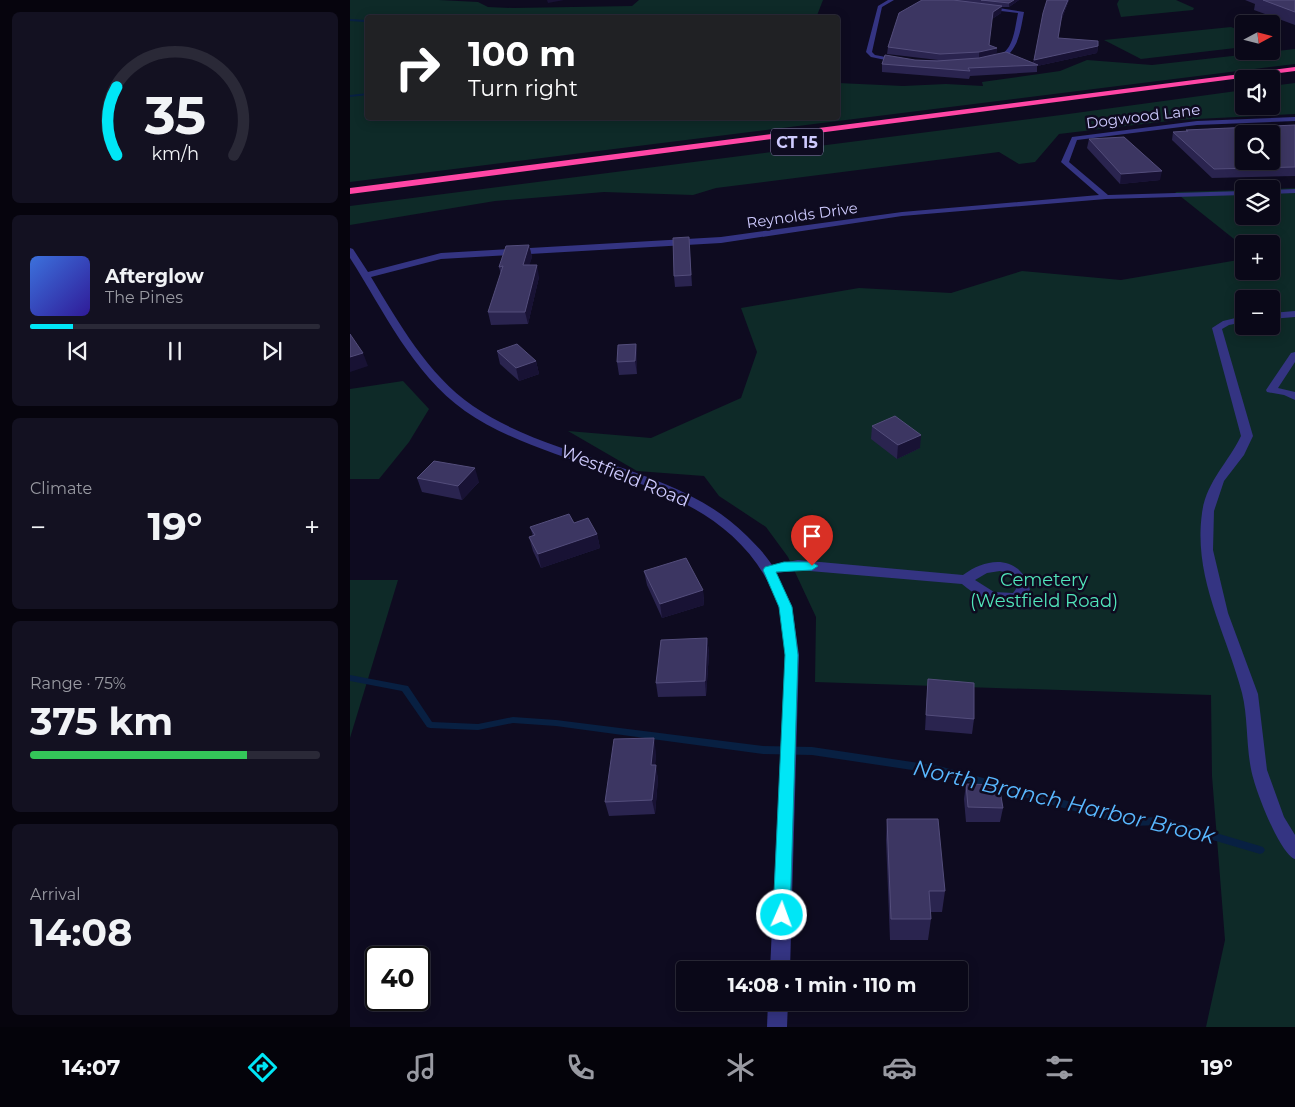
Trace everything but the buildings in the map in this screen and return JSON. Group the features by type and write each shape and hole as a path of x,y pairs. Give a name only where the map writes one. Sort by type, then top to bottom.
{"highway":[{"name":"CT 15","path":"350,191 1295,69"},
{"name":"CT 15","path":"350,199 1235,85"}],"street":[{"path":"892,0 880,6 869,52 873,56 883,59 909,62"},
{"path":"982,8 1023,9 1012,49 1007,55 990,61"},
{"name":"Dogwood Lane","path":"1106,197 1065,162 1074,138 1197,123 1295,119"},
{"path":"1280,192 1295,191"},
{"name":"Reynolds Drive","path":"366,275 441,256 721,240 902,214 1106,197 1235,193"},
{"name":"Westfield Road","path":"350,251 416,355 431,375 456,398 477,413 515,432 659,486 704,508 739,535 769,570 782,598 789,629 792,655 780,961"},
{"path":"1280,315 1295,314"},
{"path":"1235,321 1217,328 1247,436 1238,455 1218,480 1208,511 1206,550 1221,613 1250,694 1259,770 1277,820 1295,851"},
{"path":"1295,355 1271,390 1287,392 1295,397"},
{"path":"769,570 798,565 966,580"},
{"path":"777,1027 778,1011"}],"green space":[{"path":"350,0 439,0 478,2 488,7 513,8 632,6 639,0 823,0 817,15 365,15 365,120 840,120 840,83 903,86 946,84 983,86 982,82 1060,71 1087,60 1152,65 1235,56 1235,60 1280,60 1280,51 1295,49 1295,64 350,182"},
{"path":"1119,0 1176,0 1194,8 1193,10 1121,17 1117,4"},
{"path":"1231,27 1235,29 1235,48 1141,59 1104,40"},
{"path":"1295,83 1295,114 1280,115 1280,85"},
{"path":"1235,91 1235,115 1275,115 1177,120 1059,134 1035,162 1019,164 999,152 716,188 693,195 604,192 495,201 350,225 350,206"},
{"name":"Cemetery (Westfield Road)","path":"1295,188 1295,1027 1206,1027 1225,940 1212,776 1211,695 815,682 816,617 788,557 766,527 719,496 704,476 637,471 568,431 651,438 741,398 757,352 741,308 859,288 951,293 1022,271 1121,280 1235,261 1235,280 1280,280 1280,235 1235,235 1235,240 1175,192 1235,190 1235,225 1280,225 1280,189"},
{"path":"403,381 429,409 409,442 379,479 350,479 350,389"},
{"path":"350,580 398,580 350,738"}],"waterway":[{"path":"350,20 365,21"},
{"path":"350,96 365,94"},
{"name":"North Branch Harbor Brook","path":"350,678 405,688 430,725 478,727 513,720 556,723 763,750 812,751 939,770 1130,822 1162,821 1260,850"}],"route":[{"path":"782,915 792,655 785,607 775,580 769,570 784,566 812,566"}]}
